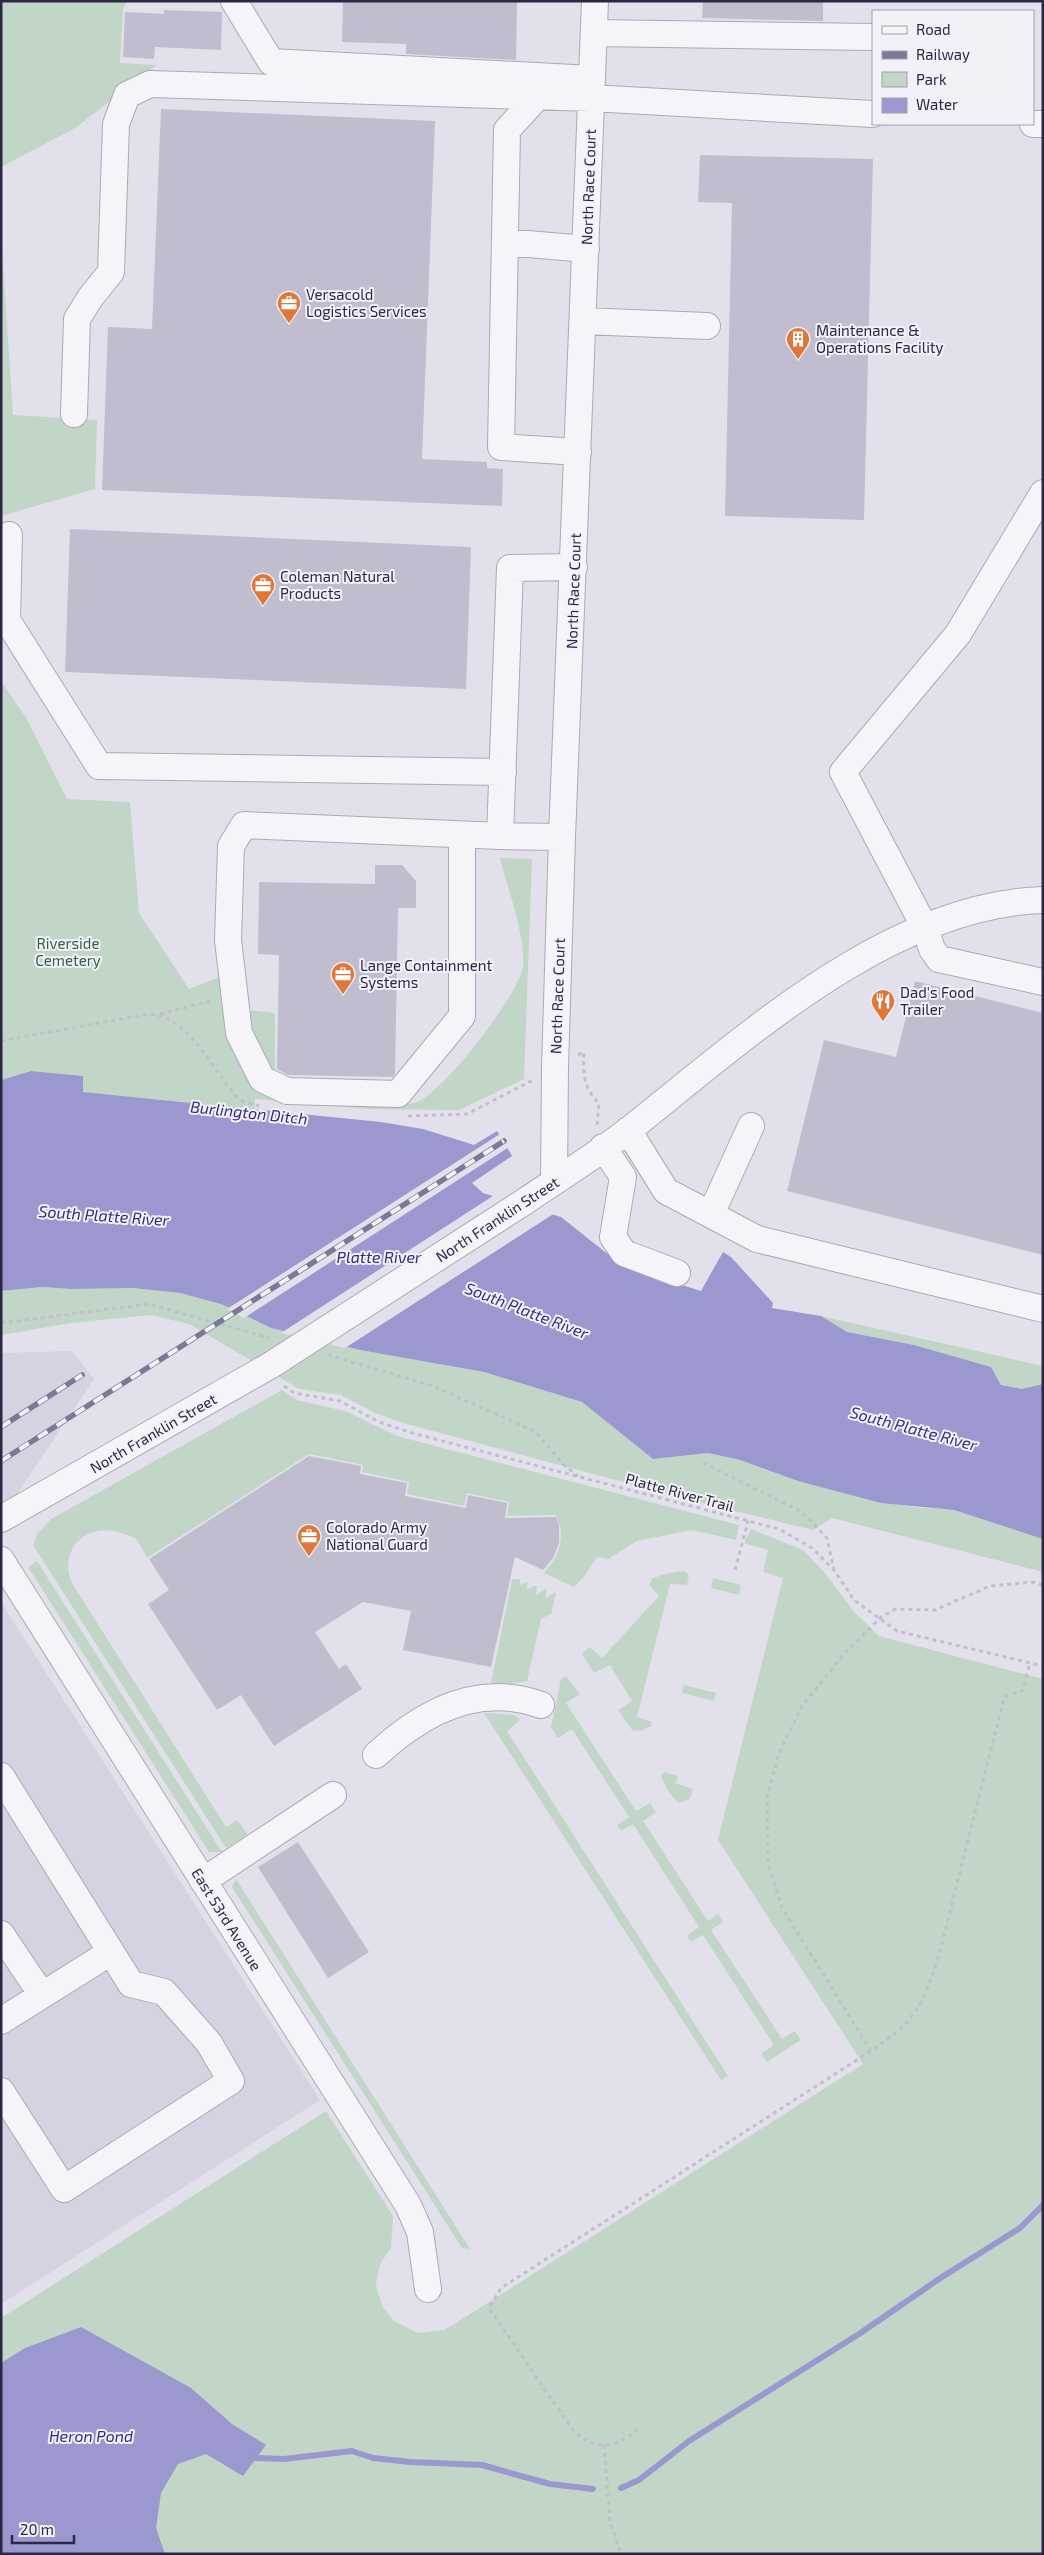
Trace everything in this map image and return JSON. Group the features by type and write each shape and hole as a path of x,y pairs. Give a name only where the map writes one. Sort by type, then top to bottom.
{"street":[{"path":"234,1 271,62 872,114"},
{"name":"North Race Court","path":"554,1182 555,1068 562,837 595,1"},
{"path":"594,33 872,37"},
{"path":"74,414 77,318 111,272 116,124 127,95 150,84 538,96 592,89"},
{"path":"538,96 507,130 501,447 578,452"},
{"path":"505,242 586,249"},
{"path":"583,321 707,326"},
{"path":"1043,493 958,634 843,772 924,926 932,949 939,959 1043,982"},
{"path":"9,535 7,620 99,766 503,772"},
{"path":"500,836 510,568 574,567"},
{"path":"462,834 462,1016 398,1094 287,1091 262,1079 239,1033 228,940 231,846 244,825 562,837"},
{"name":"North Franklin Street","path":"1,1519 278,1375 628,1130 743,1037 847,967 924,926 980,910 1043,900"},
{"path":"711,1214 751,1126"},
{"path":"628,1130 666,1191 757,1238 1043,1309"},
{"path":"603,1147 623,1177 613,1238 624,1253 677,1273"},
{"name":"East 53rd Avenue","path":"1,1560 408,2205 420,2232 428,2289"},
{"path":"376,1755 418,1720 459,1703 503,1698 541,1705"},
{"path":"1,1776 131,1984 164,1992 209,2043 230,2081 64,2190 1,2091"},
{"path":"203,1881 333,1795"},
{"path":"1,1934 42,1995"},
{"path":"1,2020 111,1952"}],"path":[{"path":"159,1014 185,1006 235,996"},
{"path":"574,1057 584,1052 584,1075 590,1093 599,1103 596,1112"},
{"name":"Platte River Trail","path":"278,1375 294,1394 340,1401 379,1422 412,1434 779,1528 812,1548 834,1570 854,1600 897,1631 1043,1666"},
{"path":"702,1463 802,1512 827,1538 834,1570"},
{"path":"735,1570 748,1521"},
{"path":"871,2051 782,1908 768,1863 767,1798 778,1753 802,1706 844,1654 880,1618 895,1609 935,1610 990,1586 1033,1582 1043,1585"},
{"path":"638,2429 618,2442 604,2445 593,2444 582,2438 572,2428 489,2308 501,2288 871,2051 910,2021 926,1996 939,1956 1003,1702 1006,1696 1022,1691 1030,1663"},
{"path":"604,2445 610,2522 621,2554"}],"shaded area":[{"path":"72,1351 94,1379 1,1518 1,1353"},
{"path":"1,1602 320,2100 1,2304"}],"green space":[{"path":"1,1 127,1 123,9 120,63 157,65 75,128 1,167"},
{"path":"1,235 13,415 97,420 95,489 1,516"},
{"name":"Riverside Cemetery","path":"1,681 27,719 67,799 130,802 139,913 189,989 225,975 255,1087 355,1104 395,1105 414,1103 426,1097 459,1065 477,1043 509,998 519,979 523,966 521,940 500,858 532,859 524,1079 459,1110 368,1109 255,1099 255,1109 82,1092 82,1076 31,1071 1,1080"},
{"path":"246,1010 275,1013 275,1079 252,1045"},
{"path":"42,1287 72,1289 133,1288 180,1293 221,1304 271,1328 360,1350 484,1372 582,1402 653,1459 708,1453 740,1460 798,1481 911,1507 954,1510 1043,1539 1043,1572 832,1518 813,1530 694,1501 403,1423 375,1413 341,1395 299,1389 189,1324 151,1315 72,1323 1,1335 1,1291"},
{"path":"821,1316 1043,1366 1043,1384 1022,1389 1001,1385 991,1367 914,1345 847,1332"},
{"path":"282,1390 297,1400 345,1411 397,1436 739,1525 736,1540 692,1530 637,1541 608,1559 597,1557 586,1574 574,1587 544,1573 554,1560 560,1545 561,1531 556,1515 507,1516 509,1502 467,1493 464,1506 407,1494 409,1482 362,1472 363,1465 309,1454 147,1558 135,1538 111,1531 99,1531 89,1534 73,1548 69,1558 72,1583 226,1827 237,1820 248,1835 226,1848 33,1545 37,1534 51,1519"},
{"path":"751,1529 803,1550 825,1573 855,1613 879,1636 1043,1679 1043,2554 1,2554 1,2318 326,2111 393,2216 391,2248 380,2264 376,2282 383,2307 394,2321 418,2333 444,2330 456,2323 863,2064 718,1840 783,1578 763,1572 768,1550 744,1543"},
{"path":"37,1561 222,1852 209,1852 28,1567"},
{"path":"684,1571 689,1575 687,1585 670,1584 637,1717 652,1722 651,1726 642,1731 632,1730 618,1710 632,1701 610,1665 594,1673 582,1654 590,1647 602,1658 659,1596 649,1585 653,1578"},
{"path":"713,1578 741,1585 739,1595 711,1588"},
{"path":"512,1579 520,1579 520,1585 528,1582 527,1590 537,1585 536,1595 547,1588 545,1598 556,1592 551,1614 541,1619 527,1681 490,1688"},
{"path":"566,1676 580,1694 566,1703 636,1811 650,1803 656,1812 643,1821 708,1921 718,1914 723,1922 711,1930 782,2039 795,2031 801,2040 767,2062 761,2054 774,2045 703,1935 691,1942 687,1936 699,1927 633,1824 621,1831 617,1825 629,1817 572,1729 558,1738 551,1727 561,1679"},
{"path":"684,1685 716,1693 714,1701 682,1693"},
{"path":"484,1713 514,1715 520,1720 507,1731 728,2076 721,2080"},
{"path":"664,1772 678,1776 676,1783 693,1789 690,1799 679,1803 676,1800 668,1791 662,1779 661,1776"},
{"path":"236,1879 470,2249 462,2248 232,1887"}],"water":[{"name":"Platte River","path":"31,1071 83,1076 83,1092 381,1122 423,1129 474,1145 497,1131 512,1156 472,1183 483,1193 561,1217 624,1267 701,1291 723,1252 731,1257 773,1303 772,1308 821,1316 847,1332 914,1345 991,1367 1001,1385 1022,1389 1043,1384 1043,1539 954,1510 881,1503 798,1481 740,1460 708,1453 653,1459 582,1402 484,1372 360,1350 271,1328 221,1304 180,1293 133,1288 72,1289 42,1287 1,1291 1,1080"},
{"name":"Heron Pond","path":"81,2327 191,2388 232,2424 266,2445 243,2476 206,2454 178,2464 161,2493 156,2528 165,2554 1,2554 1,2363 25,2348"}],"pier":[{"path":"500,1134 509,1147 244,1318 227,1309"},
{"path":"496,1194 555,1213 345,1348 281,1333"}],"building":[{"path":"343,1 517,1 516,60 406,54 406,44 342,42"},
{"path":"703,1 823,1 823,21 702,18"},
{"path":"164,10 222,12 221,50 155,47 154,59 123,57 125,12 164,14"},
{"path":"161,109 435,121 422,459 487,462 487,468 503,469 502,506 102,490 108,327 152,329"},
{"name":"Maintenance & Operations Facility","path":"700,155 873,159 864,520 725,516 732,203 698,202"},
{"path":"70,529 471,547 466,689 65,672"},
{"path":"375,865 402,865 416,881 416,908 398,908 395,1074 393,1077 288,1075 277,1069 279,955 258,954 259,882 375,884"},
{"path":"915,981 1043,1013 1043,1255 787,1191 824,1040 896,1057"},
{"path":"309,1456 361,1466 360,1474 407,1483 405,1496 466,1508 468,1495 507,1503 505,1518 556,1517 559,1525 559,1543 553,1558 543,1570 515,1557 491,1667 403,1650 411,1611 363,1602 315,1632 339,1669 346,1664 362,1689 274,1746 241,1695 217,1710 148,1604 169,1590 149,1559"},
{"path":"298,1842 369,1952 328,1978 258,1867"}],"waterway":[{"path":"621,2488 639,2480 689,2441 859,2334 942,2277 1020,2228 1043,2205"},
{"path":"256,2458 284,2459 352,2451 373,2458 410,2462 482,2465 550,2484 593,2489"}],"railway":[{"path":"1,1461 504,1141"},
{"path":"1,1427 82,1375"}],"place":[{"name":"Versacold Logistics Services","path":"289,324"},
{"name":"Maintenance & Operations Facility","path":"798,360"},
{"name":"Coleman Natural Products","path":"263,606"},
{"name":"Lange Containment Systems","path":"343,995"},
{"name":"Dad's Food Trailer","path":"883,1022"},
{"name":"Colorado Army National Guard","path":"309,1557"}],"water label":[{"name":"Burlington Ditch","path":"249,1112"},
{"name":"South Platte River","path":"104,1215"},
{"name":"South Platte River","path":"527,1310"},
{"name":"South Platte River","path":"914,1428"}]}
